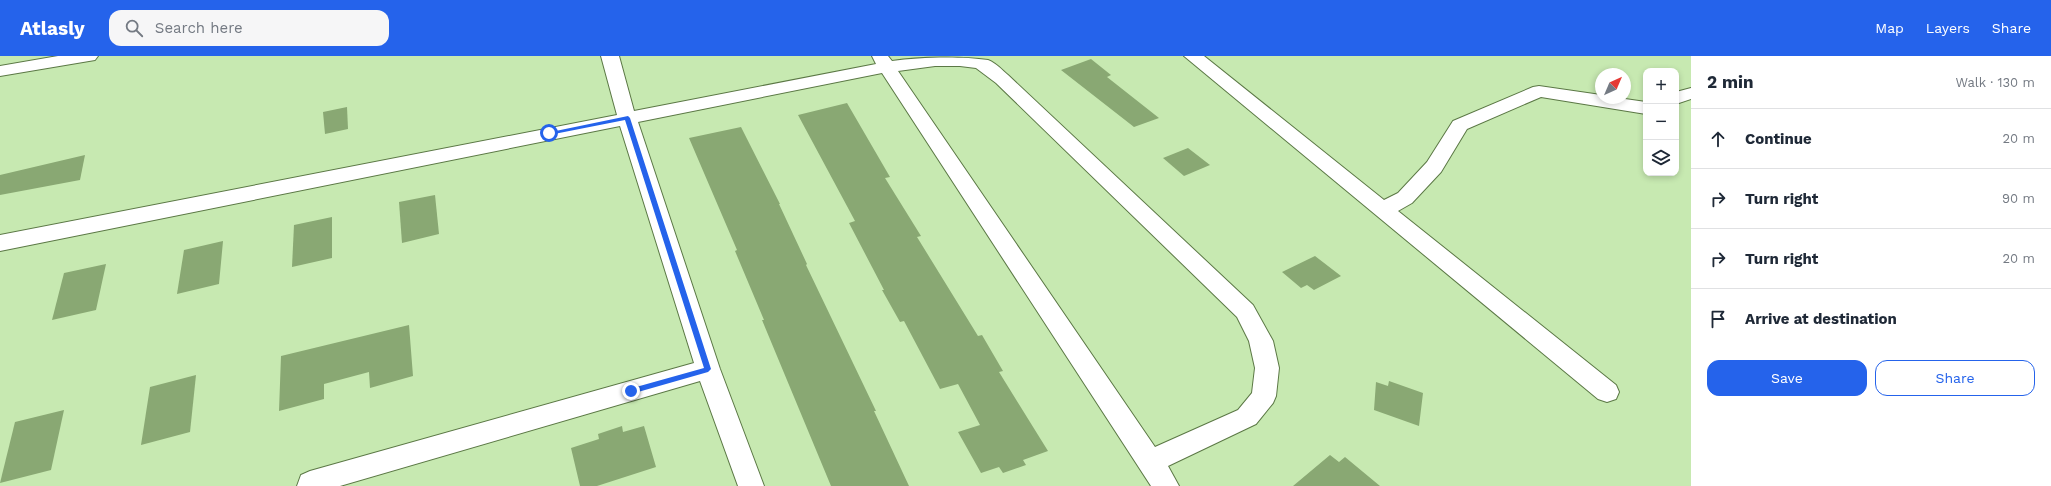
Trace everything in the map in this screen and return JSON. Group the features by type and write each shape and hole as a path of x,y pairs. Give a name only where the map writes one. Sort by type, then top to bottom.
{"street":[{"path":"0,71 89,56"},
{"path":"610,56 628,118 708,369 751,486"},
{"path":"1193,56 1607,392"},
{"path":"0,243 628,118 883,62 962,61 982,64 1002,79 1245,311 1261,341 1267,368 1264,396 1247,418 1150,462"},
{"path":"883,62 1166,486"},
{"path":"1382,210 1405,198 1434,168 1460,125 1539,91 1643,108"},
{"path":"1679,97 1691,93"},
{"path":"305,485 708,369"}],"building":[{"path":"1091,59 1111,75 1107,77 1159,118 1134,127 1061,70"},
{"path":"847,103 890,177 885,178 921,236 917,237 978,336 982,335 1003,371 999,372 1048,451 1023,460 1026,465 1003,473 999,467 981,473 958,432 980,425 958,384 940,389 904,321 900,322 882,290 884,290 849,223 855,221 798,115"},
{"path":"347,107 348,129 325,134 323,112"},
{"path":"741,127 780,204 807,264 806,265 876,411 874,411 909,486 831,486 762,320 764,320 735,251 737,250 689,138"},
{"path":"1188,148 1210,165 1184,176 1163,158"},
{"path":"85,155 80,180 0,195 0,175"},
{"path":"435,195 439,234 402,243 399,202"},
{"path":"332,217 332,258 292,267 294,225"},
{"path":"223,241 219,284 177,294 184,250"},
{"path":"1315,256 1341,276 1314,290 1307,285 1301,288 1282,272"},
{"path":"106,264 96,310 52,320 64,273"},
{"path":"409,325 413,376 370,388 369,372 324,384 324,399 279,411 281,356"},
{"path":"196,375 190,432 141,445 150,387"},
{"path":"1389,381 1423,393 1419,426 1374,410 1376,382 1388,386"},
{"path":"64,410 51,470 0,483 15,422"},
{"path":"622,426 623,432 644,426 656,467 597,486 580,486 571,448 599,439 598,434"},
{"path":"1330,455 1339,462 1345,457 1380,486 1293,486"}],"route":[{"path":"549,133 628,118 708,369 631,391"}]}
